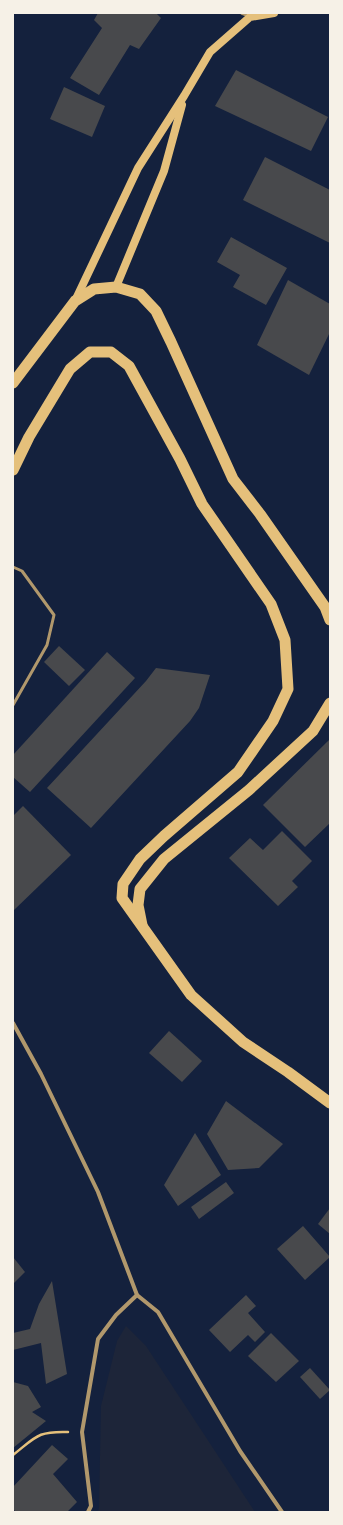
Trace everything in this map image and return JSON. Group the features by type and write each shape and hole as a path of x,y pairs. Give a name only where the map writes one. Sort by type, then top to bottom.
{"highway":[{"path":"13,383 76,301 94,288 116,287 140,294 156,310 233,479 260,514 325,607 330,620"},
{"path":"13,470 29,437 70,369 90,352 111,352 129,366 180,459 202,504 271,604 285,640 288,689 273,721 238,772 164,836 140,859 123,884 122,898 191,995 243,1042 288,1072 330,1103"},
{"path":"143,929 138,905 140,889 164,859 249,790 313,730 330,703"}],"main road":[{"path":"76,301 138,168 210,52 246,15 274,13"},
{"path":"116,287 164,171 184,96"}],"street":[{"path":"13,1023 41,1074 98,1192 137,1295 158,1312 240,1451 282,1512"},
{"path":"88,1512 91,1506 82,1432 98,1339 116,1315 137,1295"}],"lane":[{"path":"13,566 22,571 54,615 47,645 13,705"}],"path":[{"path":"13,1455 37,1435 51,1431 82,1432"}],"shaded area":[{"path":"126,1326 146,1346 255,1512 98,1512 101,1406 117,1341"}],"building":[{"path":"98,13 156,13 161,18 139,49 130,45 99,95 70,78 102,28 94,20"},
{"path":"236,70 328,117 311,151 215,106"},
{"path":"64,87 105,106 92,137 50,119"},
{"path":"265,157 330,190 330,243 243,200"},
{"path":"231,237 287,268 266,305 233,287 240,275 217,262"},
{"path":"288,280 330,304 330,332 309,375 257,345"},
{"path":"59,646 85,670 69,686 44,662"},
{"path":"107,652 135,678 30,792 13,777 13,755"},
{"path":"156,668 210,675 199,708 190,721 91,828 47,788 146,681"},
{"path":"330,739 330,823 305,847 263,805"},
{"path":"23,806 71,855 13,911 13,816"},
{"path":"282,831 312,861 292,881 298,887 278,906 229,858 250,838 263,850"},
{"path":"169,1031 202,1061 182,1082 149,1053"},
{"path":"226,1101 283,1144 259,1168 228,1170 207,1134"},
{"path":"195,1133 221,1175 178,1206 164,1185"},
{"path":"226,1182 234,1193 199,1219 191,1207"},
{"path":"330,1208 330,1234 318,1224"},
{"path":"303,1226 330,1257 305,1280 277,1249"},
{"path":"13,1257 25,1272 13,1284"},
{"path":"52,1281 67,1374 46,1384 41,1343 13,1350 13,1333 30,1329 39,1304"},
{"path":"246,1295 256,1306 248,1313 265,1332 255,1342 248,1335 230,1352 209,1330"},
{"path":"271,1333 299,1361 276,1382 248,1356"},
{"path":"310,1368 330,1390 320,1399 300,1377"},
{"path":"13,1382 28,1386 41,1407 32,1412 46,1421 13,1448"},
{"path":"52,1445 68,1459 53,1474 77,1502 67,1512 16,1512 13,1509 13,1487"}]}
